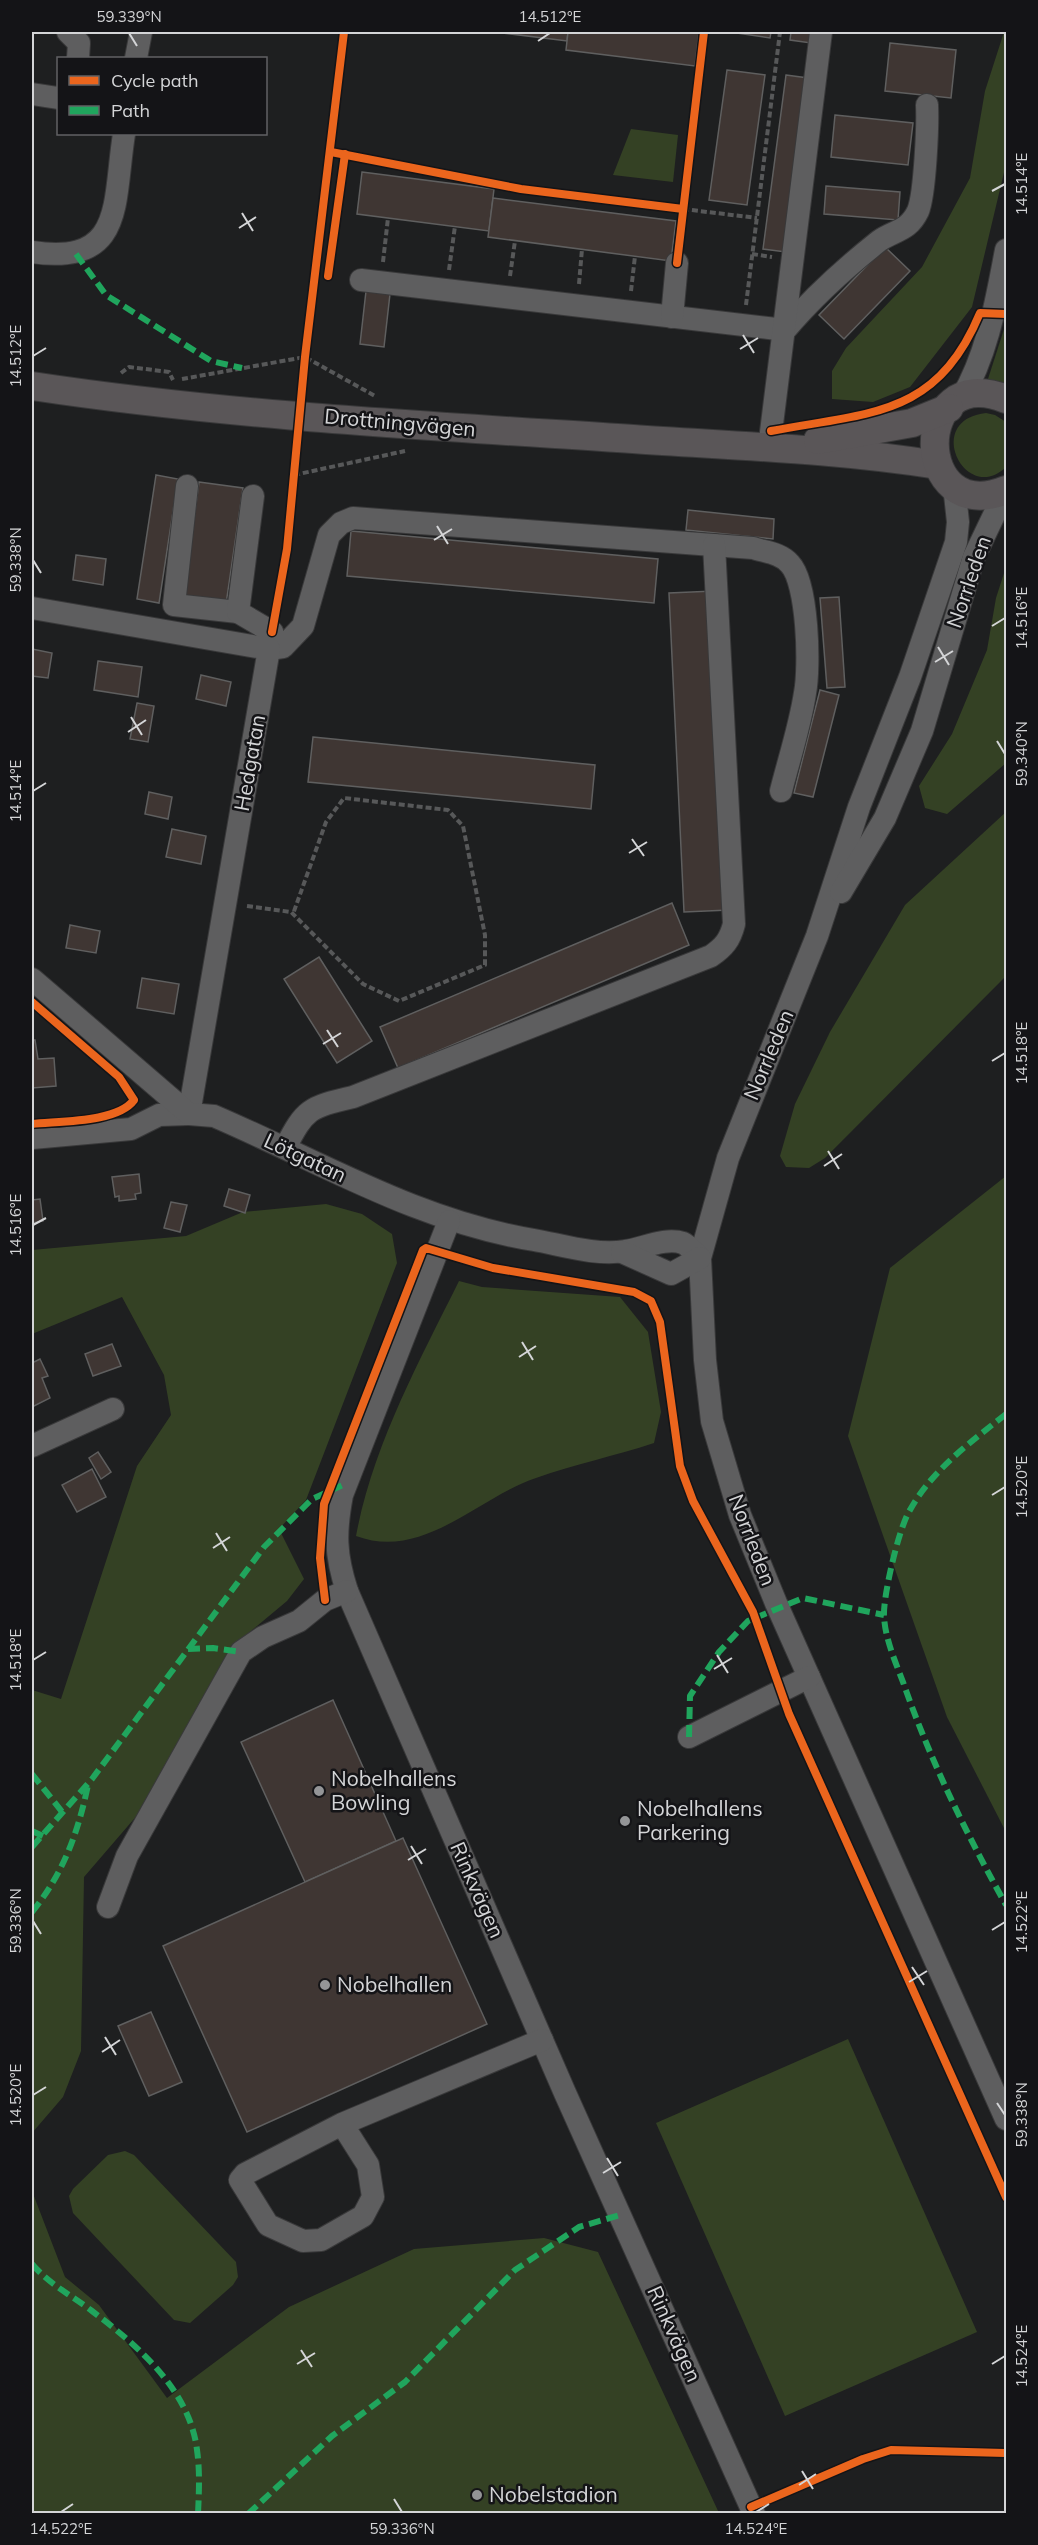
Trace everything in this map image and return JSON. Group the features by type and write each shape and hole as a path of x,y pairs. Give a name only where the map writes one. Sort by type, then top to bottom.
{"main road":[{"name":"Drottningvägen","path":"32,386 143,401 372,421 842,453 946,475 981,495 1006,490"},
{"name":"Drottningvägen","path":"769,448 912,423 981,393 1006,399"},
{"path":"946,475 933,443 934,434 940,418 955,403"}],"street":[{"path":"68,32 79,43 78,57"},
{"path":"136,57 141,32"},
{"path":"769,448 821,32"},
{"path":"32,94 57,98"},
{"path":"784,330 814,296 882,239 905,229 918,210 928,125 927,105"},
{"path":"32,252 76,254 96,244 110,225 124,135"},
{"path":"955,403 974,377 992,325 1006,250"},
{"path":"672,317 678,263"},
{"path":"371,281 784,330"},
{"name":"Norrleden","path":"946,475 958,522 956,542 910,677 859,807 817,936 728,1158 700,1258 705,1360 712,1421 740,1515 808,1677 1006,2119"},
{"path":"187,486 174,605 238,612 272,632 269,649"},
{"name":"Norrleden","path":"817,936 885,818 913,753 944,663 974,556 1006,490"},
{"path":"238,612 253,496"},
{"path":"32,608 269,649 283,647 303,626 329,535 341,523 353,518 753,548 781,556 790,564 800,579 805,598 806,692 781,791"},
{"path":"285,1148 303,1116 311,1109 353,1097 711,956 723,948 730,939 734,924 714,545"},
{"name":"Hedgatan","path":"189,1114 269,649"},
{"path":"32,979 189,1114"},
{"name":"Lötgatan","path":"32,1138 131,1129 159,1115 214,1116 370,1188 449,1221 504,1235 587,1249 622,1252 661,1243 683,1243 700,1258 671,1274 622,1252"},
{"name":"Rinkvägen","path":"449,1221 342,1495 335,1531 338,1565 346,1591 542,2040 754,2514"},
{"path":"32,1446 113,1409"},
{"path":"108,1907 127,1856 241,1652 263,1637 298,1621 326,1600 346,1591"},
{"path":"689,1737 808,1677"},
{"path":"342,2124 368,2165 373,2197 363,2216 321,2240 303,2241 268,2225 240,2180 245,2174 342,2124 542,2040"}],"path":[{"path":"744,325 780,32"},
{"path":"682,220 685,197"},
{"path":"672,207 757,219"},
{"path":"371,281 388,218"},
{"path":"447,290 455,226"},
{"path":"507,297 515,241"},
{"path":"577,305 582,249"},
{"path":"629,311 635,256"},
{"path":"304,366 307,345"},
{"path":"294,475 407,450"},
{"path":"293,486 295,466"},
{"path":"226,902 293,914 363,984 399,1001 485,965 485,935 463,826 448,810 344,798 326,822 293,914"}],"green space":[{"path":"1004,32 1006,32 1006,164 972,307 910,387 873,402 832,399 832,371 846,348 922,267 970,178 985,91"},
{"path":"631,129 678,135 673,182 613,175"},
{"path":"1006,323 1006,385 987,382"},
{"path":"986,413 995,415 1006,422 1006,467 991,476 977,476 965,469 957,457 954,443 957,430 967,419"},
{"path":"1006,567 1006,763 947,814 925,808 919,786 952,734 987,650 996,598"},
{"path":"1006,812 1006,976 825,1158 809,1168 786,1167 780,1156 795,1104 830,1032 905,905"},
{"path":"1006,1176 1006,1832 947,1717 848,1436 890,1268"},
{"path":"326,1204 362,1214 392,1234 397,1263 306,1500 279,1529 304,1579 287,1601 239,1641 158,1791 84,1877 81,2051 63,2097 32,2133 32,1690 61,1699 137,1466 171,1415 164,1375 122,1297 32,1334 32,1250 186,1236 243,1212"},
{"path":"459,1281 482,1287 620,1297 648,1332 661,1412 654,1443 536,1478 514,1487 427,1534 404,1540 381,1542 356,1536 374,1469 386,1437 413,1373"},
{"path":"848,2039 977,2332 785,2416 656,2123"},
{"path":"125,2151 134,2155 236,2262 238,2277 233,2285 190,2323 174,2320 73,2213 69,2196 73,2189 108,2155"},
{"path":"32,2191 65,2277 99,2305 167,2398 289,2307 414,2249 544,2238 598,2252 719,2513 32,2513"}],"building":[{"path":"495,32 568,32 567,41"},
{"path":"568,32 699,32 695,66 566,50"},
{"path":"730,32 771,32 770,38"},
{"path":"791,32 812,32 811,43 790,40"},
{"path":"890,43 956,50 951,98 885,91"},
{"path":"727,70 765,75 747,205 709,200"},
{"path":"786,75 808,78 786,252 763,249"},
{"path":"835,115 913,123 908,165 831,157"},
{"path":"362,172 494,189 489,231 357,214"},
{"path":"826,186 900,192 898,220 824,214"},
{"path":"493,198 676,221 671,261 488,237"},
{"path":"885,247 910,271 844,339 819,315"},
{"path":"366,291 390,294 384,347 360,344"},
{"path":"156,475 178,479 159,603 137,599"},
{"path":"199,482 243,488 226,604 183,599"},
{"path":"688,510 774,519 773,539 686,530"},
{"path":"351,531 658,559 654,603 347,576"},
{"path":"76,555 106,559 103,585 73,580"},
{"path":"714,591 729,910 684,912 669,593"},
{"path":"839,597 845,687 827,688 820,598"},
{"path":"32,649 52,653 48,678 32,676"},
{"path":"98,661 142,667 138,697 94,690"},
{"path":"201,675 231,682 226,706 196,699"},
{"path":"820,690 839,695 813,797 794,793"},
{"path":"137,703 154,706 148,742 130,739"},
{"path":"313,737 595,765 591,809 308,782"},
{"path":"149,792 172,797 168,819 145,814"},
{"path":"172,829 206,836 201,864 166,857"},
{"path":"672,903 689,945 398,1068 380,1027"},
{"path":"70,925 100,931 96,953 66,948"},
{"path":"319,957 372,1041 337,1063 284,979"},
{"path":"142,978 179,984 174,1014 137,1008"},
{"path":"32,1040 35,1040 38,1059 54,1058 56,1086 32,1088"},
{"path":"139,1174 141,1193 135,1194 136,1199 119,1201 119,1196 115,1197 112,1177"},
{"path":"229,1189 250,1195 245,1213 224,1206"},
{"path":"40,1199 43,1221 32,1223 32,1200"},
{"path":"171,1202 187,1205 180,1232 164,1228"},
{"path":"112,1344 121,1366 93,1376 85,1354"},
{"path":"40,1359 48,1376 42,1378 50,1398 32,1407 32,1363"},
{"path":"98,1452 111,1472 101,1479 89,1458"},
{"path":"92,1469 106,1497 77,1512 62,1485"},
{"name":"Nobelhallens Bowling","path":"333,1700 396,1841 305,1882 241,1742"},
{"name":"Nobelhallen","path":"403,1838 487,2024 247,2132 163,1946"},
{"path":"151,2012 182,2082 149,2096 118,2026"}],"marked path":[{"path":"76,254 106,295 211,361 242,368"},
{"path":"1006,1414 941,1469 919,1495 901,1531 892,1562 884,1606 886,1633 925,1740 963,1823 1006,1905"},
{"path":"32,1847 92,1779 264,1547 312,1499 347,1483"},
{"path":"689,1737 690,1696 719,1652 748,1621 803,1598 884,1615"},
{"path":"188,1649 213,1648 241,1652"},
{"path":"32,1774 63,1813"},
{"path":"32,1912 61,1868 74,1836 88,1785"},
{"path":"32,1831 43,1836"},
{"path":"248,2514 332,2436 405,2382 515,2270 579,2227 620,2215"},
{"path":"32,2264 143,2354 173,2389 192,2428 197,2450 198,2514"}],"cycle path":[{"path":"272,632 287,549 305,357 344,32"},
{"path":"677,263 704,32"},
{"path":"331,152 521,189 683,209"},
{"path":"328,276 345,154"},
{"path":"771,431 869,413 896,404 921,391 943,373 962,347 980,313 1006,314"},
{"path":"32,1002 119,1077 134,1100 126,1108 101,1117 32,1124"},
{"path":"325,1600 320,1558 324,1504 423,1250 426,1248 493,1268 634,1292 651,1301 660,1322 680,1466 693,1501 753,1612 789,1714 1006,2197"},
{"path":"751,2507 863,2459 891,2450 1005,2453"}],"place":[{"name":"Nobelhallens Bowling","path":"319,1791"},
{"name":"Nobelhallens Parkering","path":"625,1821"},
{"name":"Nobelhallen","path":"325,1985"},
{"name":"Nobelstadion","path":"477,2495"}]}
